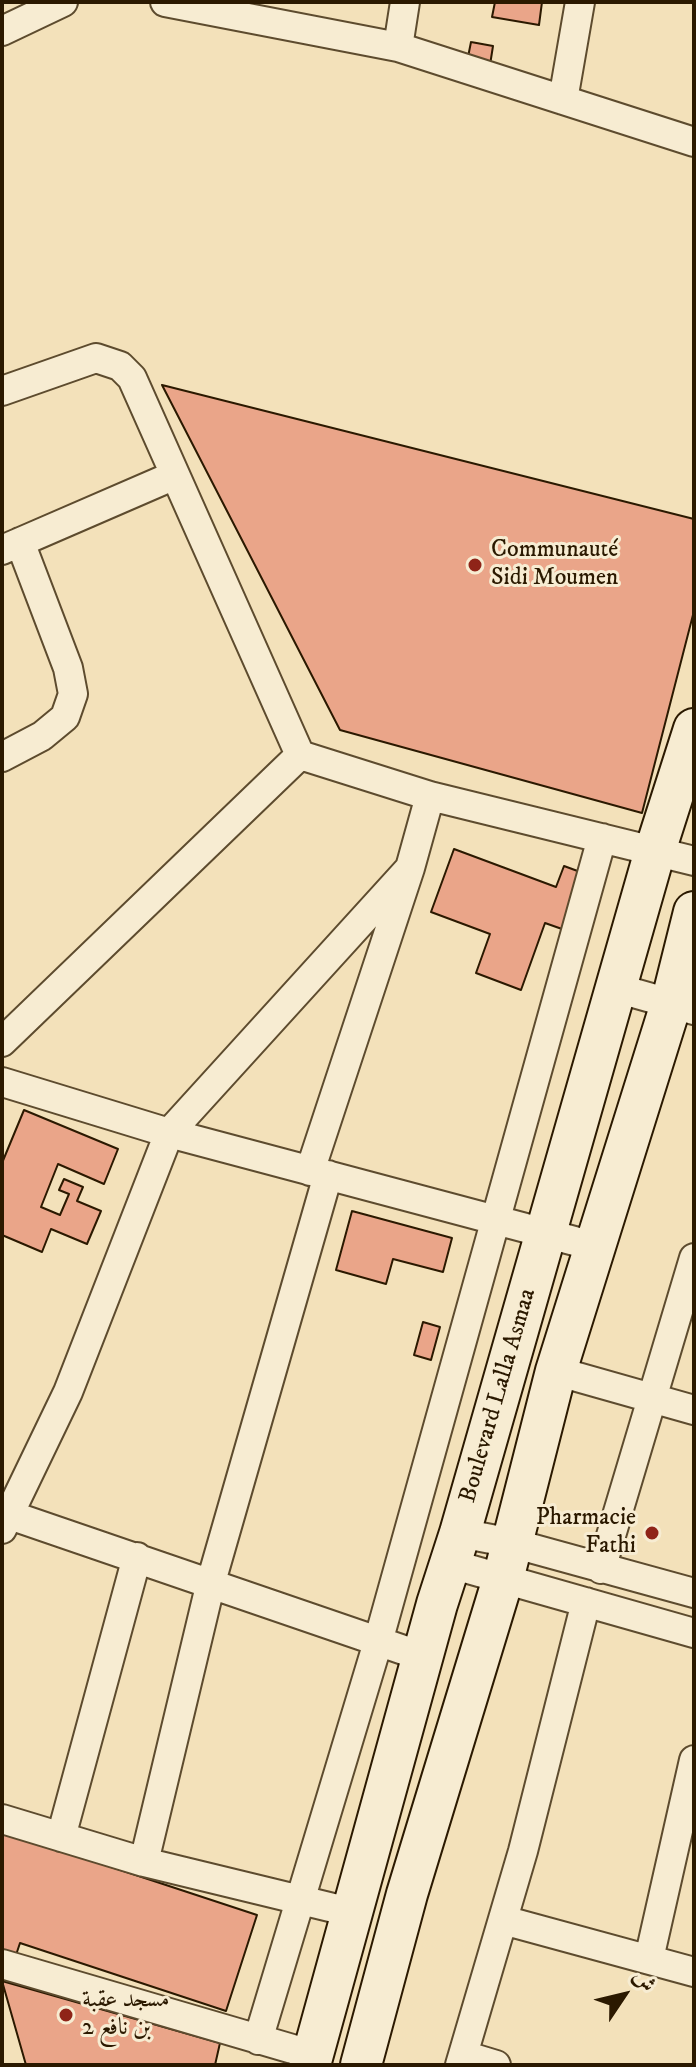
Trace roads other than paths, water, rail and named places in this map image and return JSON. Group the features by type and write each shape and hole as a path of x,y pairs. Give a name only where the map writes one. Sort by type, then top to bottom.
{"main road":[{"name":"Boulevard Lalla Asmaa","path":"311,2060 437,1604 456,1548 655,851 694,729"},
{"name":"Boulevard Lalla Asmaa","path":"361,2065 407,1894 507,1561 556,1371 682,1007 694,912"}],"street":[{"path":"2,31 63,2"},
{"path":"165,2 398,47 694,142"},
{"path":"398,47 405,2"},
{"path":"563,100 580,2"},
{"path":"2,391 96,358 120,366 132,378 300,755 430,796 694,861"},
{"path":"2,757 42,736 65,717 73,694 68,668 11,546 175,475"},
{"path":"2,1042 300,755"},
{"path":"144,1862 211,1582 319,1173 430,796"},
{"path":"258,2040 378,1642 602,838"},
{"path":"410,868 169,1133 68,1392 5,1522 137,1557 424,1657"},
{"path":"616,988 682,1007"},
{"path":"2,1082 169,1133 597,1247"},
{"path":"601,1569 694,1258"},
{"path":"556,1371 694,1410"},
{"path":"456,1548 507,1561 601,1569 694,1593"},
{"path":"61,1837 137,1557"},
{"path":"507,1561 586,1602 694,1633"},
{"path":"496,2065 462,2060 523,1851 586,1602"},
{"path":"649,1959 694,1760"},
{"path":"2,1819 144,1862 350,1912"},
{"path":"503,1920 694,1972"},
{"path":"2,1964 258,2040 311,2060"}],"place":[{"name":"Communauté Sidi Moumen","path":"475,565"},
{"name":"Pharmacie Fathi","path":"652,1533"},
{"name":"مسجد عقبة بن نافع 2","path":"66,2015"}]}
